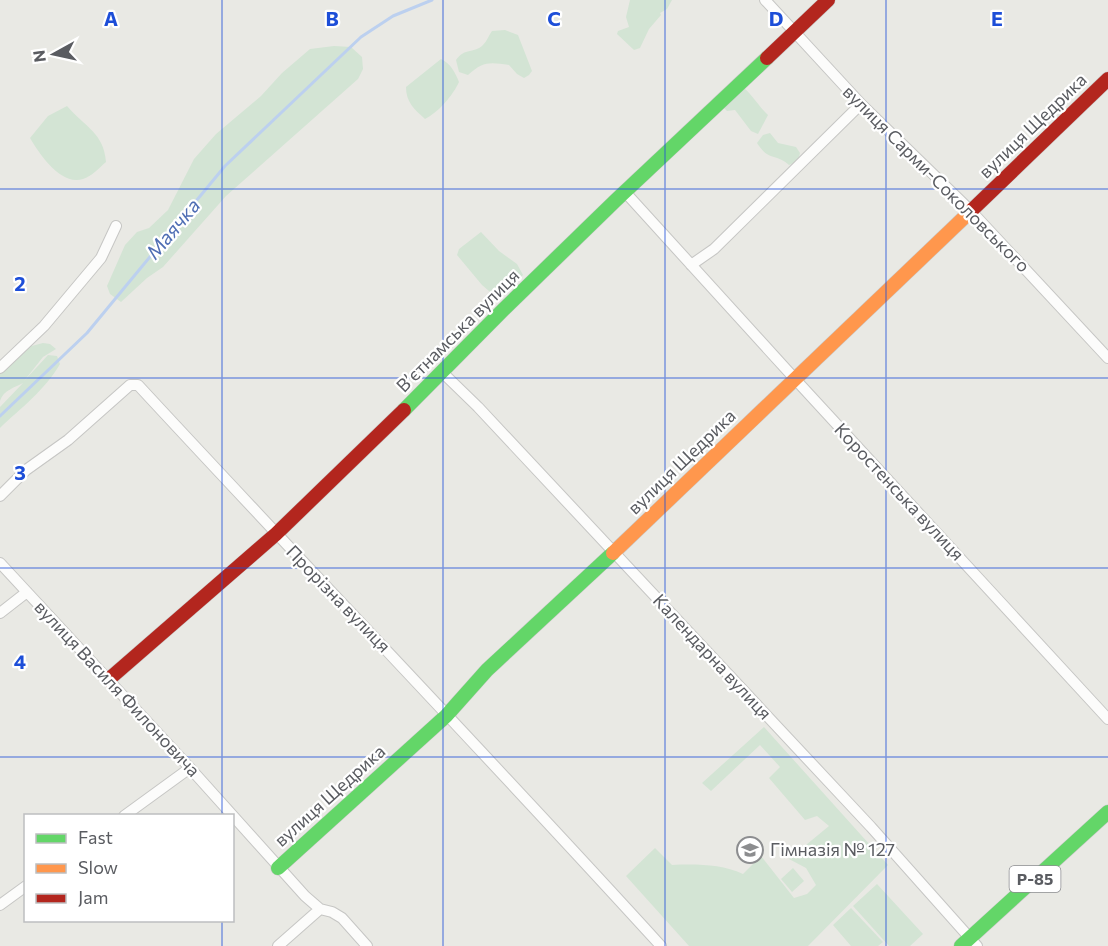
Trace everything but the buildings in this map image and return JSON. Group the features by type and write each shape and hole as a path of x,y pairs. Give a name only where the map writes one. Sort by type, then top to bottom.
{"street":[{"name":"вулиця Сарми-Соколовського","path":"765,0 861,104 971,211 1108,358"},
{"name":"Вʼєтнамська вулиця","path":"108,680 276,534 443,373 503,310 828,0"},
{"name":"вулиця Щедрика","path":"278,868 446,716 487,670 614,552 1108,79"},
{"path":"691,265 714,249 861,104"},
{"name":"Коростенська вулиця","path":"625,192 1108,719"},
{"path":"0,368 44,326 101,258 116,226"},
{"name":"Календарна вулиця","path":"443,373 478,407 872,827 969,944"},
{"name":"Прорізна вулиця","path":"0,496 27,470 68,440 129,385 138,385 446,716 540,813 661,946"},
{"name":"вулиця Василя Филоновича","path":"0,562 230,814"},
{"path":"0,613 27,592"},
{"path":"127,814 190,768"},
{"name":"Р-85","path":"969,944 1108,812"},
{"name":"вулиця Василя Филоновича","path":"234,818 278,868 320,909 342,918 367,946"},
{"path":"0,905 24,887"},
{"path":"280,945 320,909"}],"green space":[{"path":"630,0 672,0 649,29 640,48 634,50 617,34 618,31 629,27 626,17"},
{"path":"505,30 518,35 532,71 529,75 524,78 509,65 497,63 478,67 468,75 459,72 456,60 459,56 480,48 492,31"},
{"path":"334,46 351,47 362,57 363,69 358,79 226,196 163,267 121,302 110,294 107,286 125,245 137,232 149,228 168,210 194,159 216,134 261,96 282,73 310,49"},
{"path":"441,59 452,69 459,82 445,103 425,119 409,101 406,87"},
{"path":"741,86 768,115 758,134 751,131 735,110 727,111 723,107"},
{"path":"67,106 98,137 104,152 106,162 83,179 74,180 58,173 30,138 48,116"},
{"path":"770,133 778,143 796,147 800,153 798,161 789,165 761,149 757,143 763,135"},
{"path":"481,232 499,251 517,264 523,275 505,294 496,297 482,285 457,255 459,249"},
{"path":"43,343 50,344 56,349 43,357 24,381 48,355 57,356 60,364 40,391 0,428 0,407 23,383 7,392 0,401 0,370 28,347"},
{"path":"764,727 888,865 808,946 689,946 626,876 655,848 672,865 717,866 743,874 761,856 794,898 807,894 816,885 806,868 789,859 829,826 817,816 805,820 769,778 780,767 760,745 711,791 702,783"},
{"path":"793,868 804,881 792,892 781,879"},
{"path":"877,884 923,934 910,946 889,946 853,906"},
{"path":"851,908 883,942 878,946 851,946 833,925"}],"waterway":[{"name":"Маячка","path":"0,416 87,333 225,166 361,37 393,16 432,0"}],"traffic: fast":[{"path":"404,410 615,201 767,58"},
{"path":"278,868 446,716 487,670 613,553"},
{"path":"961,946 1108,812"}],"traffic: slow":[{"path":"613,553 973,209"}],"traffic: jam":[{"path":"767,58 828,0"},
{"path":"973,209 1108,79"},
{"path":"108,680 276,534 404,410"}],"place":[{"name":"Гімназія № 127","path":"750,850"}]}
